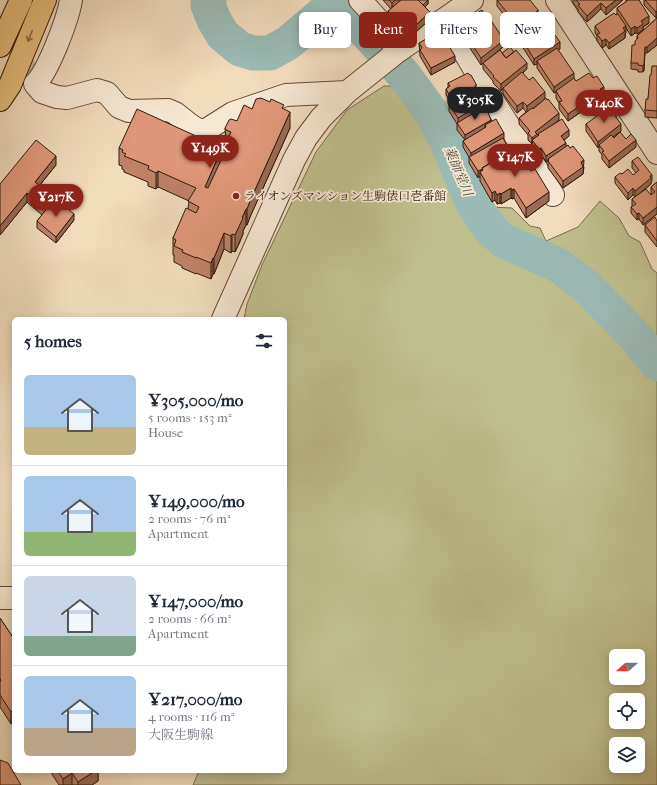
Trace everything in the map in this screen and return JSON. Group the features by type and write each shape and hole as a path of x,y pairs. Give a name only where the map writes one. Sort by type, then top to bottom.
{"main road":[{"path":"0,46 21,0"},
{"path":"0,100 10,85 45,0"}],"street":[{"path":"71,0 69,10 56,45 40,79 35,84 42,92 57,97 67,98 97,90 107,93 119,107 129,111 168,110 175,112 198,130 206,130 234,113 286,95 347,92"},
{"path":"360,0 383,25 397,52"},
{"path":"455,12 472,0"},
{"path":"557,0 657,153"},
{"path":"224,317 294,160 306,138 321,118 347,92 397,52 425,33"},
{"path":"462,48 490,96 553,195"},
{"path":"0,598 12,598"}],"green space":[{"path":"384,86 424,87 438,99 452,141 490,207 512,208 530,226 540,228 546,241 578,227 600,201 619,218 629,236 640,242 652,269 657,273 657,785 193,785 198,773 287,773 287,317 244,317 247,304 262,265 316,152 347,110"}],"building":[{"path":"401,0 418,0 430,12 425,12 425,17 417,24 417,12 388,11"},
{"path":"418,0 428,0 423,5"},
{"path":"497,0 530,0 538,10 536,12 507,12"},
{"path":"576,0 616,0 606,8 601,3 587,16"},
{"path":"627,0 639,0 649,16 641,21 643,24 637,28 635,26 631,29 617,8"},
{"path":"645,0 657,0 656,12"},
{"path":"614,13 616,15 618,14 626,26 623,28 625,31 609,43 606,39 602,41 597,34 600,33 595,26"},
{"path":"657,18 657,38 645,47 643,66 638,65 638,63 631,63 632,45 635,45 635,41 638,38 637,36"},
{"path":"492,22 500,34 500,43 481,58 474,48 492,48"},
{"path":"555,35 560,42 555,45"},
{"path":"425,40 425,48 450,48 455,56 431,68 420,50 422,48 419,43"},
{"path":"509,48 511,48 514,52 506,58 502,53"},
{"path":"527,48 551,48 534,59"},
{"path":"557,48 574,73 554,87 537,61"},
{"path":"500,50 506,58 516,50 527,63 501,84 493,77 494,76 483,63"},
{"path":"652,66 657,66 657,111 645,110 646,99 648,99"},
{"path":"522,72 529,80 533,77 545,92 527,106 523,102 517,106 503,88"},
{"path":"468,73 471,75 476,86 453,101 446,89 450,86 448,83"},
{"path":"589,73 593,78 597,76 604,87 600,89 602,91 568,114 559,102 562,101 556,91 574,78 576,81"},
{"path":"476,89 478,91 479,90 485,102 458,118 449,104"},
{"name":"ライオンズマンション生駒俵口壱番館","path":"261,98 270,102 271,99 284,105 282,108 290,112 235,235 232,234 231,236 224,233 211,263 182,252 183,250 174,246 176,240 173,238 186,208 196,213 199,207 188,201 196,188 158,171 156,173 148,169 149,166 124,156 126,154 119,148 137,109 222,148 205,187 208,188 223,156 221,155 231,132 225,128 229,120 231,119 237,121 244,105 252,109 256,99"},
{"path":"546,98 559,113 535,132 537,134 532,138 528,133 530,131 519,118"},
{"path":"612,105 616,110 613,113 621,124 598,142 586,124"},
{"path":"486,107 491,120 465,135 457,123"},
{"path":"496,119 504,133 471,153 463,141"},
{"path":"562,119 569,130 561,136 566,143 546,156 541,148 539,149 532,140 539,135 538,134"},
{"path":"620,132 626,139 631,134 636,140 609,161 599,145 611,135 614,138"},
{"path":"503,138 510,151 478,171 469,157"},
{"path":"36,140 56,156 35,182 54,197 46,208 27,193 0,226 0,184"},
{"path":"568,145 570,148 573,146 584,160 581,162 583,167 563,181 548,159"},
{"path":"518,147 531,171 535,169 549,192 526,208 514,189 512,190 511,188 497,195 495,191 492,193 480,172 483,170 482,168"},
{"path":"638,157 652,175 650,176 651,178 635,191 633,188 628,193 615,177 628,169 633,175 639,170 632,161"},
{"path":"657,182 657,207 643,218 631,207 636,204 632,199 646,189 651,195 655,192 651,187"},
{"path":"55,198 74,214 56,237 37,221"},
{"path":"655,217 657,221 657,241 645,225"},
{"path":"0,618 12,636 11,712 0,695"},
{"path":"0,760 8,763 12,773 14,773 21,785 0,785"},
{"path":"59,773 72,773 63,779"},
{"path":"72,773 92,773 78,782"}],"waterway":[{"name":"薬師堂川","path":"209,0 208,5 214,20 223,35 240,49 253,53 270,53 288,43 328,9 338,8 348,13 404,75 429,109 445,137 472,202 490,229 504,241 558,265 585,285 634,335 657,364"}],"tunnel":[{"path":"0,26 35,84"}],"place":[{"name":"ライオンズマンション生駒俵口壱番館","path":"236,196"}]}
